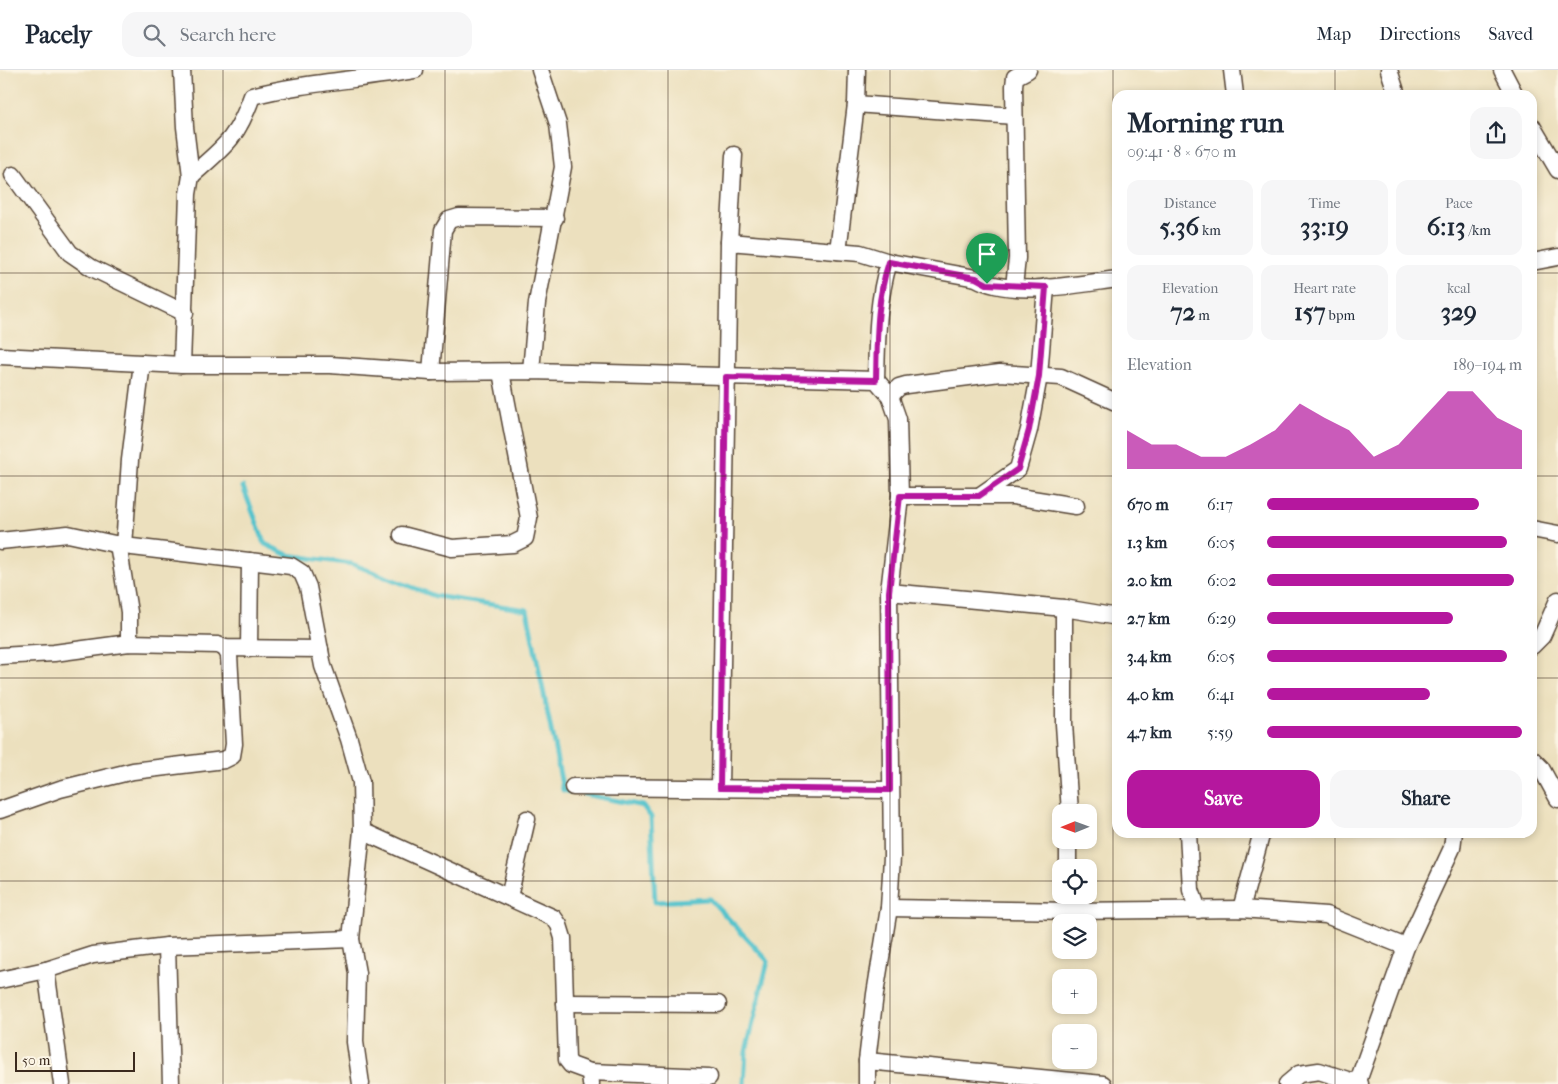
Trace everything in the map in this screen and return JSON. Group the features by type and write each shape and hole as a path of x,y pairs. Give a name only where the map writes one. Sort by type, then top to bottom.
{"street":[{"path":"182,70 191,176 188,194 182,365"},
{"path":"191,176 231,140 245,116 252,96 288,87 375,77 415,70"},
{"path":"531,371 537,303 555,218 563,167 558,124 540,70"},
{"path":"838,251 856,104 857,70"},
{"path":"1014,287 1017,258 1015,77 1028,70"},
{"path":"1232,70 1234,90"},
{"path":"1389,70 1395,90"},
{"path":"1502,70 1512,90"},
{"path":"856,104 1014,116"},
{"path":"1537,134 1558,170"},
{"path":"720,788 726,377 729,242 734,155"},
{"path":"13,176 70,253 92,268 185,314"},
{"path":"431,372 444,230 449,220 459,217 555,218"},
{"path":"729,242 860,253 889,262 976,278 987,284 1014,287 1046,287 1112,280"},
{"path":"1537,261 1558,257"},
{"path":"867,1084 867,1061 875,994 889,908 892,857 889,592 900,496 898,419 890,396 876,380 877,318 882,284 889,262"},
{"path":"979,496 1018,469 1029,430 1039,376 1046,287"},
{"path":"0,356 182,365 330,365 431,372 531,371 876,380"},
{"path":"129,643 129,612 121,545 142,363"},
{"path":"402,535 452,548 513,544 525,538 530,518 501,372"},
{"path":"890,396 899,387 906,385 1000,373 1061,377 1112,400"},
{"path":"900,496 1013,496 1076,506"},
{"path":"1537,530 1558,534"},
{"path":"0,541 68,534 121,545 291,566 302,573 308,587 323,666 349,739 361,782 362,831 351,939 356,973 355,1042 361,1084"},
{"path":"249,649 250,561"},
{"path":"889,592 1064,608 1112,616"},
{"path":"1537,641 1542,636 1558,600"},
{"path":"1064,608 1064,724 1069,804"},
{"path":"0,656 54,653 129,643 218,645 225,648 249,649 320,649"},
{"path":"0,810 60,789 114,776 224,760 232,756 234,744 229,655 225,648"},
{"path":"1537,763 1551,774 1558,799"},
{"path":"573,787 890,790"},
{"path":"510,897 527,819"},
{"path":"362,831 554,918 559,925 563,938 567,1060 571,1065 590,1078 709,1077"},
{"path":"1188,838 1191,890 1198,910"},
{"path":"1241,909 1260,838"},
{"path":"1287,1084 1299,1074 1319,1071 1358,1083 1406,946 1452,848 1453,838"},
{"path":"889,908 1052,904"},
{"path":"1090,904 1198,910 1241,909 1326,916 1406,946"},
{"path":"0,980 46,970 94,954 167,946 351,939"},
{"path":"167,946 171,1084"},
{"path":"46,970 59,1084"},
{"path":"565,1003 718,1004"},
{"path":"867,1061 1101,1084"}],"waterway":[{"path":"243,487 265,544 288,555 352,564 435,596 527,610 563,790 571,792"},
{"path":"584,794 643,806 651,817 655,902 710,899 768,961 746,1052 744,1084"}],"route":[{"path":"889,262 976,278 987,284 1014,287 1046,287 1039,376 1029,430 1018,469 979,496 900,496 889,592 890,790 720,788 726,377 876,380 877,318 882,284 889,262"}]}
